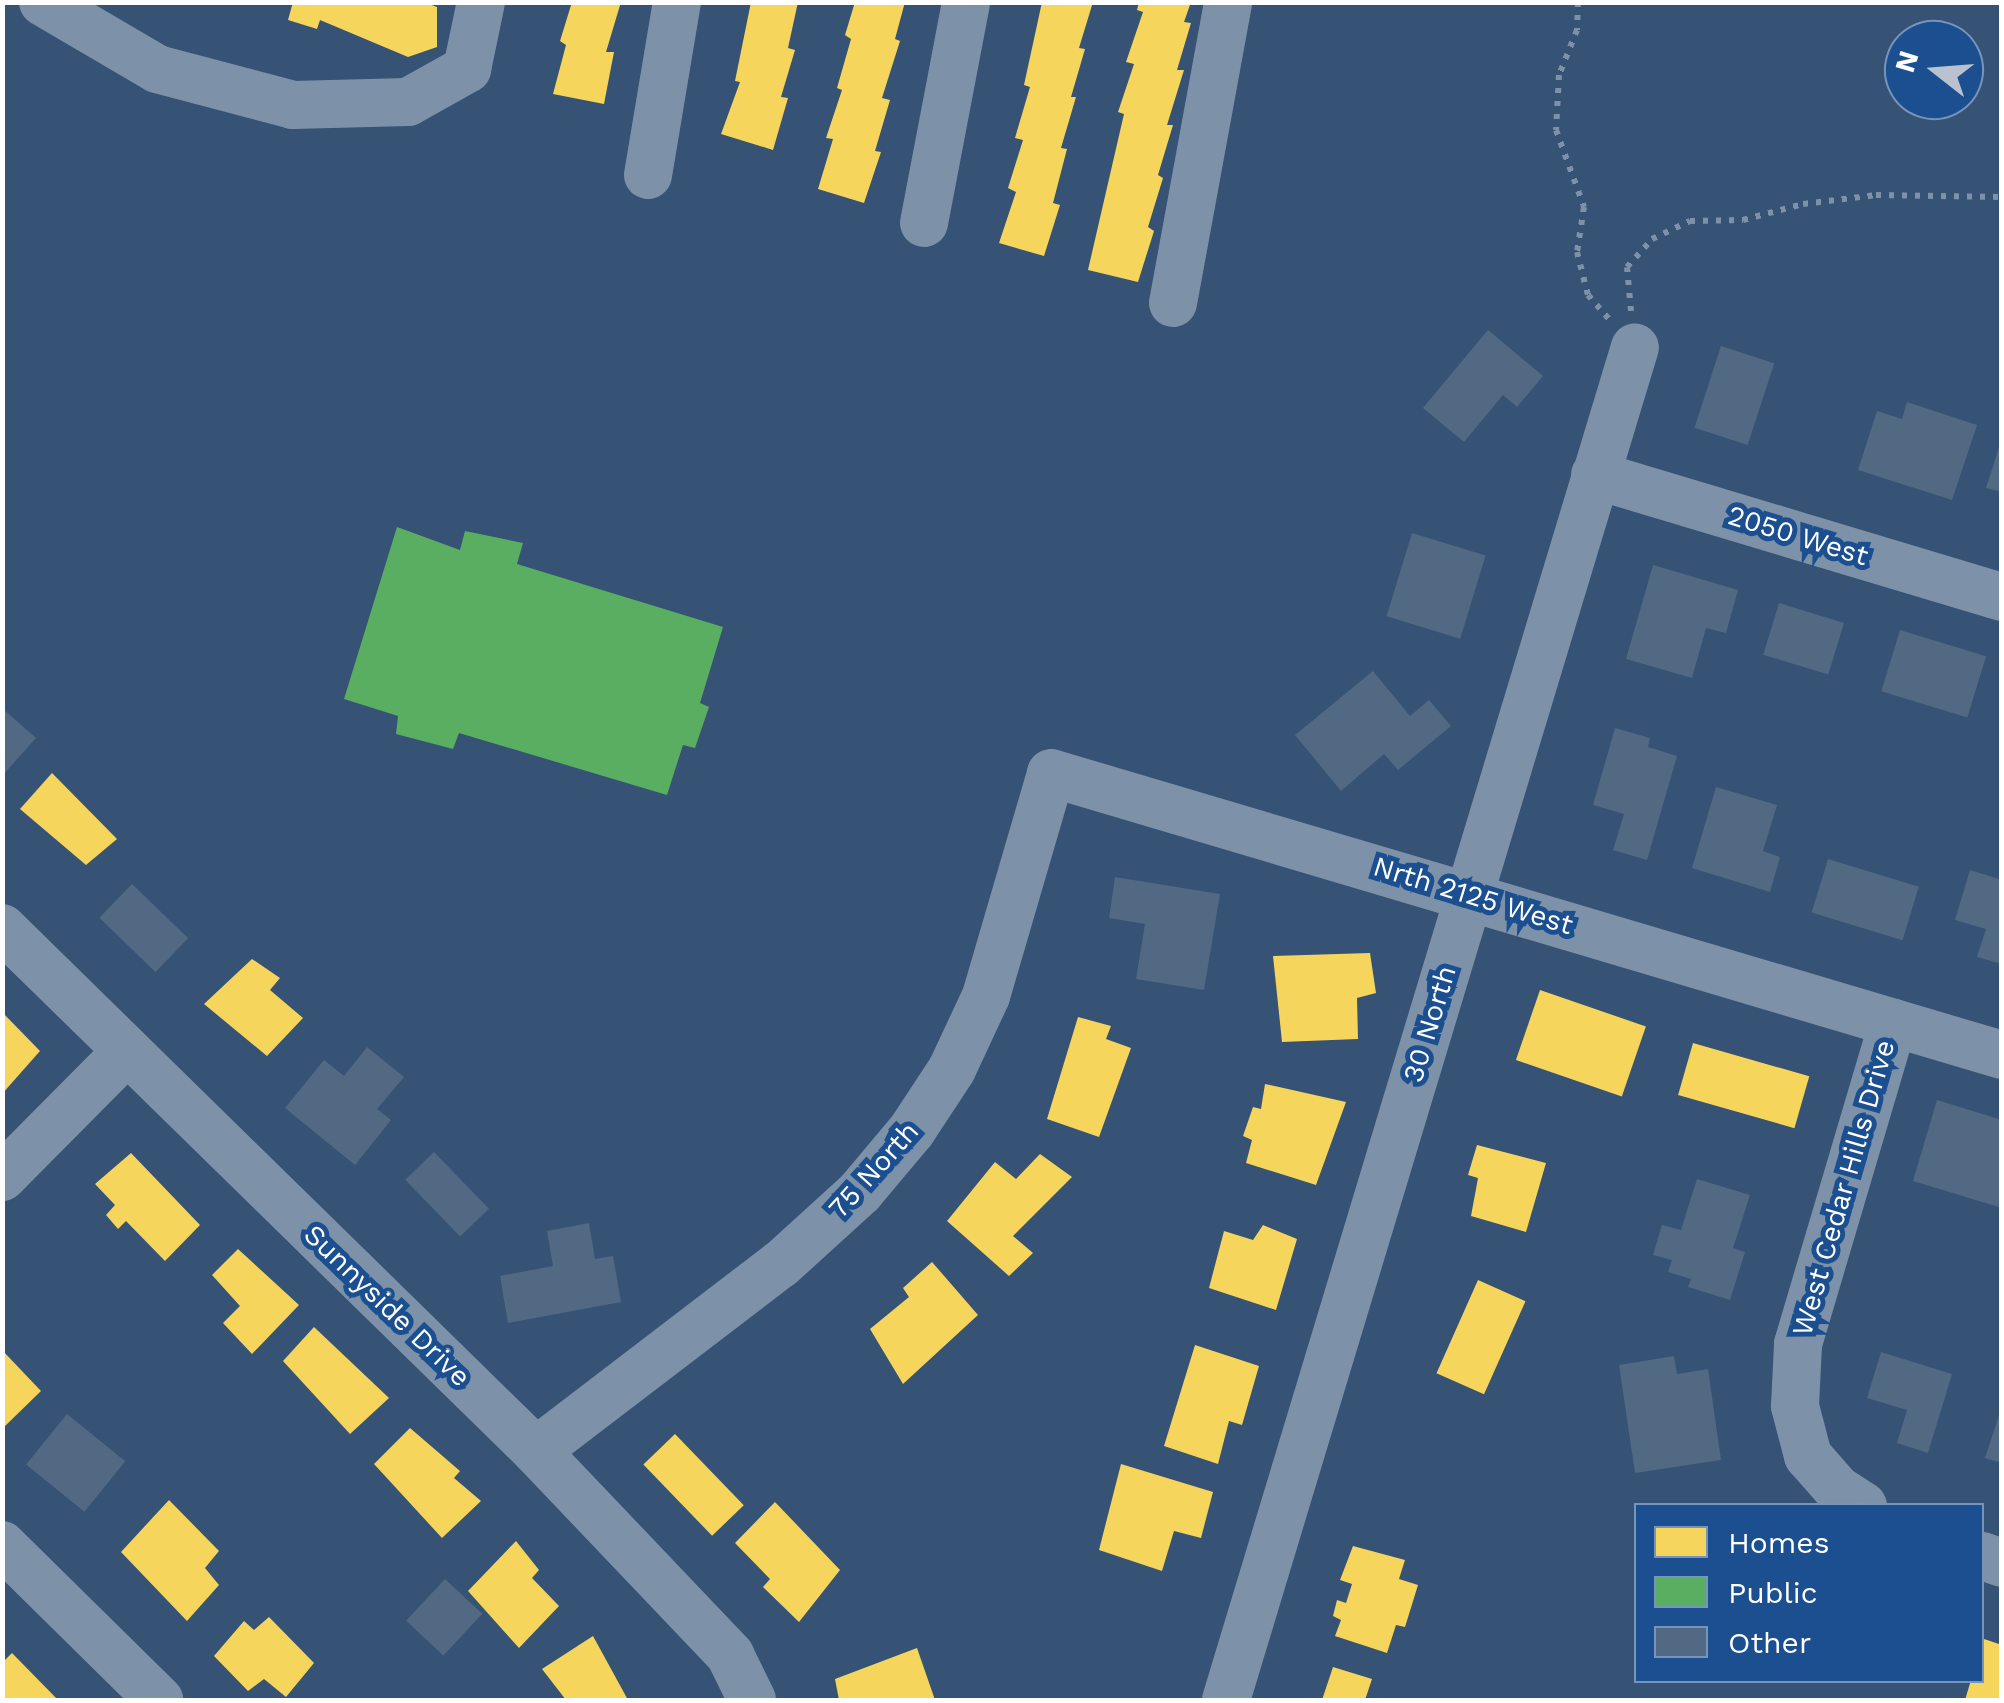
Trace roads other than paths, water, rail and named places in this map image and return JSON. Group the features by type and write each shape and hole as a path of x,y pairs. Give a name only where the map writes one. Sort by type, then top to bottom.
{"street":[{"path":"42,2 158,69 292,105 408,102 467,69 481,2"},
{"path":"648,175 677,2"},
{"path":"924,223 966,2"},
{"path":"1173,303 1228,2"},
{"name":"30 North","path":"1226,1700 1635,347"},
{"name":"2050 West","path":"1595,476 2002,598"},
{"name":"Nrth 2125 West","path":"1051,773 2002,1055"},
{"name":"75 North","path":"536,1452 782,1264 860,1192 912,1130 952,1070 986,996 1051,773"},
{"name":"Sunnyside Drive","path":"2,928 536,1452 730,1654 752,1700"},
{"name":"West Cedar Hills Drive","path":"1858,1503 1838,1490 1808,1456 1795,1406 1798,1344 1892,1023"},
{"path":"2,1177 126,1052"},
{"path":"2,1545 159,1700"}]}
